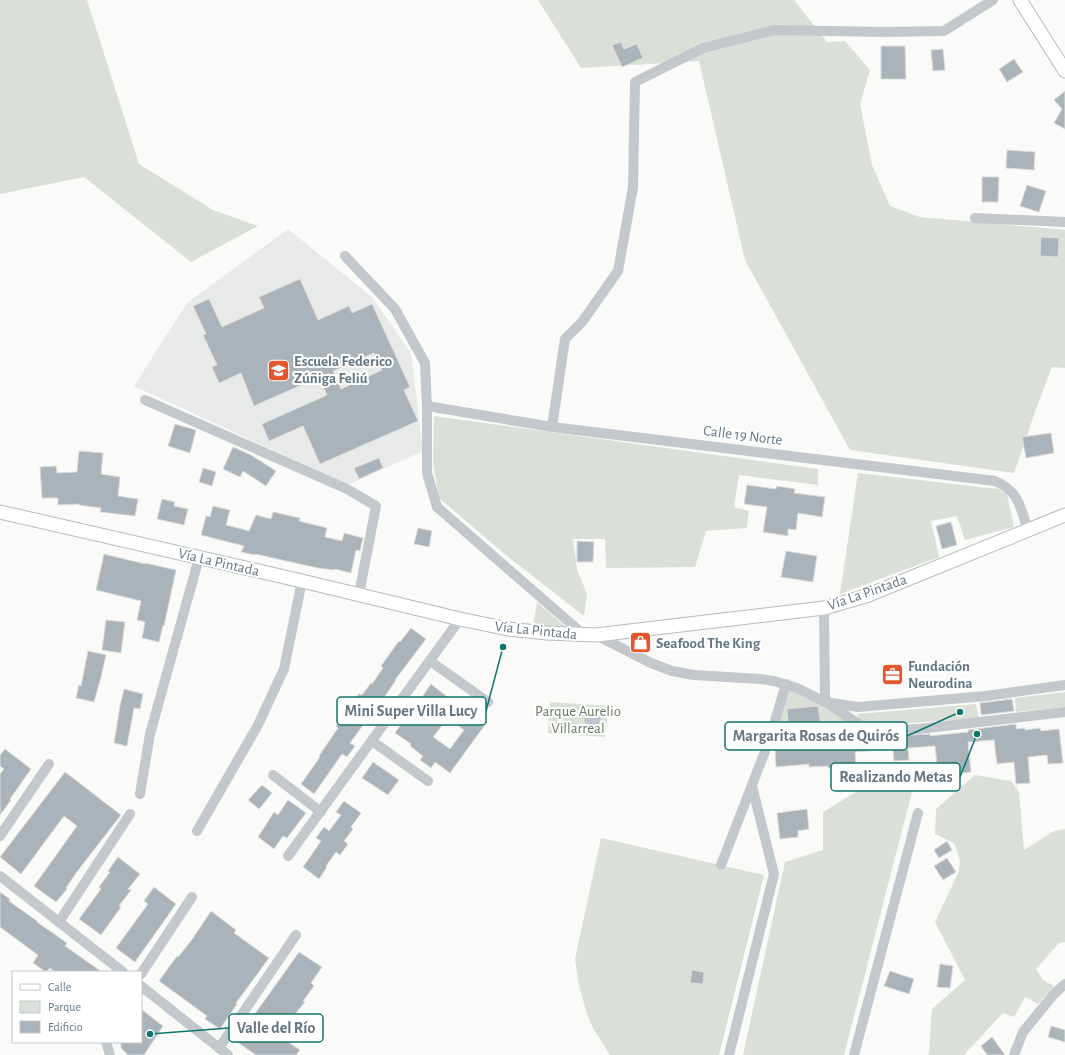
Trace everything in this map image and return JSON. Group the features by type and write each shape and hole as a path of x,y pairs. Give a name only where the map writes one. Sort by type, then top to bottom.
{"main road":[{"path":"1020,0 1065,71"},
{"name":"Vía La Pintada","path":"0,512 359,594 460,619 508,629 590,635 824,608 866,596 1065,515"}],"street":[{"path":"552,427 565,339 582,322 618,271 633,187 635,82 703,48 774,30 885,32 944,31 993,0"},
{"path":"975,218 1065,222"},
{"path":"345,256 395,309 424,363 428,406 427,473 438,507 590,635 672,671 694,675 760,679 786,684 807,692 825,702 852,721 868,729"},
{"path":"145,400 347,489 376,506 359,594"},
{"name":"Calle 19 Norte","path":"428,406 552,427 994,481 1003,484 1016,496 1028,530"},
{"path":"140,794 150,734 198,558"},
{"path":"197,831 258,725 284,669 302,581"},
{"path":"824,608 825,702"},
{"path":"288,856 460,619"},
{"path":"430,661 488,702"},
{"path":"720,866 769,741 786,684"},
{"path":"825,702 858,707 986,696 1065,686"},
{"path":"769,741 868,729 886,731 919,729 1065,712"},
{"path":"372,741 428,781"},
{"path":"0,836 49,764"},
{"path":"273,775 320,812"},
{"path":"728,1055 774,874 752,786"},
{"path":"854,1055 918,813"},
{"path":"59,922 130,814"},
{"path":"0,876 122,971"},
{"path":"142,972 192,897"},
{"path":"219,1048 296,935"},
{"path":"1014,1055 1023,1032 1054,994 1065,984"},
{"path":"142,987 228,1055"},
{"path":"106,1043 110,1055"}],"shaded area":[{"name":"Escuela Federico Zúñiga Feliú","path":"288,229 372,297 411,353 423,451 348,485 134,386 187,303"},
{"path":"590,710 598,712 601,718 599,724 590,725 585,723 584,717 586,711"}],"green space":[{"path":"0,0 87,0 139,164 213,210 258,226 191,262 84,177 0,194"},
{"path":"538,0 794,0 827,42 845,41 870,70 860,104 872,165 890,206 920,217 1065,230 1065,368 1052,367 1014,473 850,450 745,260 699,61 581,68"},
{"path":"434,416 818,469 818,485 739,475 734,507 749,511 747,528 706,531 695,567 606,568 605,539 573,539 577,569 587,594 584,616 507,556 439,498 433,463"},
{"path":"858,473 998,489 1007,494 1014,527 965,540 957,516 931,521 939,557 840,594"},
{"path":"537,602 568,629 533,626"},
{"path":"788,689 807,699 823,704 857,727 772,735"},
{"path":"1065,692 1065,707 1016,712 1015,698"},
{"name":"Parque Aurelio Villarreal","path":"550,702 609,706 605,737 548,733"},
{"path":"976,704 979,718 871,726 860,722 857,714"},
{"path":"975,775 1011,781 1019,792 1024,850 1054,831 1065,829 1065,942 1059,943 1036,969 1043,980 1054,986 1038,1004 1025,997 1014,1017 1003,1013 964,1055 928,1055 932,1009 965,980 935,922 959,871 960,860 954,843 935,834 936,809"},
{"path":"879,778 914,784 844,1055 743,1055 785,862 823,850 823,812"},
{"path":"601,838 764,875 719,1055 610,1055 593,1028 587,1014 579,986 575,959"}],"building":[{"path":"621,42 624,49 637,44 643,58 622,67 612,45"},
{"path":"881,46 905,46 906,79 881,79"},
{"path":"943,49 945,70 933,71 931,50"},
{"path":"1014,59 1023,72 1007,82 999,69"},
{"path":"1065,91 1065,129 1054,123 1062,109 1054,100"},
{"path":"1007,150 1035,152 1034,170 1006,168"},
{"path":"982,177 999,177 998,202 982,202"},
{"path":"1027,185 1046,191 1039,212 1020,206"},
{"path":"1041,237 1059,238 1058,257 1040,256"},
{"path":"300,279 318,320 349,306 352,313 372,304 410,387 404,390 418,421 320,464 303,426 269,441 262,424 327,395 319,377 254,406 241,373 219,383 212,367 217,365 203,335 206,334 193,306 209,299 222,327 264,308 259,297","holes":["374,353 382,370 341,389 333,371"]},
{"path":"175,424 196,430 190,453 168,446"},
{"path":"1051,433 1054,453 1026,458 1022,437"},
{"path":"233,447 251,455 276,471 266,486 243,471 240,477 223,469"},
{"path":"79,451 103,453 101,474 120,477 118,496 138,499 135,516 100,512 101,508 79,504 58,505 58,498 42,498 40,467 56,466 57,473 77,472"},
{"path":"379,458 383,468 359,479 354,468"},
{"path":"203,468 216,472 212,486 199,482"},
{"path":"747,485 776,489 777,486 795,489 794,493 825,497 822,517 798,513 796,530 788,529 788,536 763,532 767,507 744,504"},
{"path":"162,499 175,502 174,506 188,509 184,525 157,519"},
{"path":"213,506 230,510 226,525 249,531 256,515 271,519 273,512 300,518 299,521 327,528 325,537 342,541 344,533 363,538 360,551 356,550 351,573 335,569 318,568 241,552 244,546 201,535 206,516 210,517"},
{"path":"951,522 957,545 942,549 936,526"},
{"path":"418,528 432,531 429,547 414,544"},
{"path":"577,541 594,542 593,562 577,562"},
{"path":"786,551 817,556 813,582 781,577"},
{"path":"104,554 176,570 159,642 142,638 145,622 137,620 141,601 96,590"},
{"path":"106,620 125,622 121,653 102,650"},
{"path":"411,628 426,639 395,680 370,718 369,717 350,743 355,746 347,757 342,754 314,794 301,784 338,728 336,726 359,694 362,695 371,683 372,684 383,668 381,666 399,641 400,642"},
{"path":"88,651 106,655 94,702 76,698 79,685 81,686"},
{"path":"431,684 460,707 465,700 476,708 474,712 487,722 450,773 435,762 431,768 420,760 423,756 410,746 411,744 395,733 408,714 424,725 435,711 420,700","holes":["448,718 464,730 450,749 433,737"]},
{"path":"124,689 143,694 140,709 134,708 127,746 114,743"},
{"path":"1012,699 1014,711 981,715 980,703"},
{"path":"818,706 821,726 789,730 787,709"},
{"path":"1016,724 1016,729 1025,728 1025,730 1040,728 1041,731 1059,729 1063,763 1048,764 1047,755 1028,757 1030,783 1016,784 1014,762 997,764 994,740 968,742 971,772 938,775 935,746 908,748 909,760 894,761 893,749 855,752 856,768 828,768 828,766 809,767 809,764 776,767 775,747 827,742 839,739 840,744 869,741 869,738 878,737 930,734 930,736 968,732 968,730"},
{"path":"5,749 31,769 0,815 0,774 4,769 0,766 0,755"},
{"path":"373,762 399,780 388,795 362,778"},
{"path":"65,772 121,815 76,873 66,888 67,889 56,902 34,886 77,826 64,816 21,874 0,857"},
{"path":"262,785 272,793 259,809 248,800"},
{"path":"288,800 306,813 287,838 283,836 274,849 258,837 274,812 278,815"},
{"path":"344,801 361,813 351,827 353,829 344,841 348,844 340,855 336,852 319,879 303,867 321,841 316,838 324,827 329,831 341,815 336,812"},
{"path":"807,809 809,829 798,831 798,837 780,839 777,813"},
{"path":"947,841 952,850 939,858 934,850"},
{"path":"118,857 140,874 128,889 131,890 101,935 79,919 101,889 99,887 110,872 108,871"},
{"path":"947,858 956,872 943,880 934,866"},
{"path":"154,887 176,904 135,962 116,948 148,904 144,901"},
{"path":"0,892 10,899 9,901 67,943 65,946 101,971 54,971 50,968 45,971 33,963 38,955 0,927"},
{"path":"211,911 236,930 234,933 269,958 236,1003 237,1004 220,1029 205,1019 207,1016 159,981 177,956 178,957 191,941"},
{"path":"299,952 322,967 311,983 314,986 303,1001 305,1002 278,1035 300,1050 296,1055 256,1055 237,1042"},
{"path":"940,964 953,966 950,988 937,987"},
{"path":"692,970 704,972 703,984 690,983"},
{"path":"890,971 914,979 909,994 884,986"},
{"path":"142,1010 163,1026 144,1055 128,1055 121,1048 121,1043 142,1043"},
{"path":"1051,1026 1065,1030 1065,1042 1048,1037"},
{"path":"992,1037 1005,1055 987,1055 981,1046"}],"place":[{"name":"Escuela Federico Zúñiga Feliú","path":"279,370"},
{"name":"Seafood The King","path":"640,643"},
{"name":"Mini Super Villa Lucy","path":"503,647"},
{"name":"Fundación Neurodina","path":"892,675"},
{"name":"Margarita Rosas de Quirós","path":"960,712"},
{"name":"Realizando Metas","path":"977,734"},
{"name":"Valle del Río","path":"150,1034"}]}
